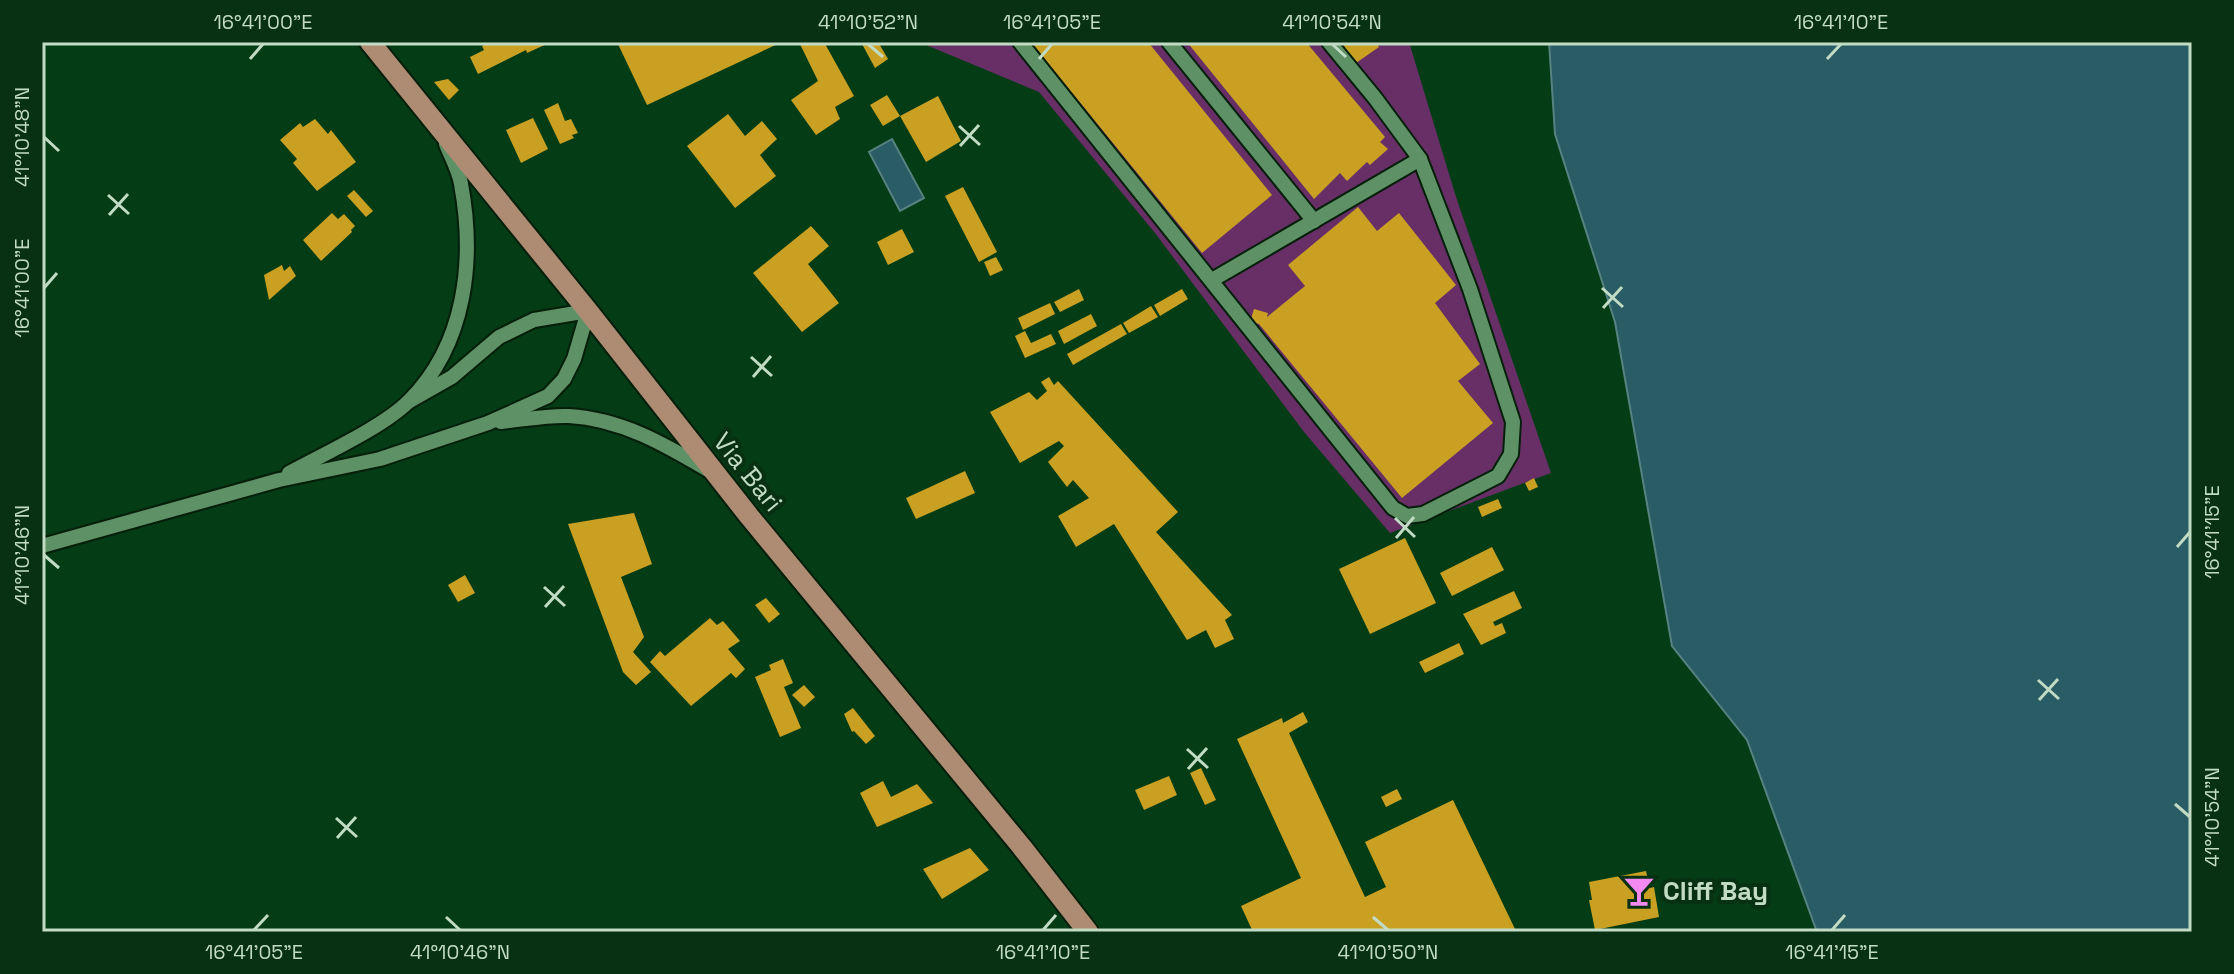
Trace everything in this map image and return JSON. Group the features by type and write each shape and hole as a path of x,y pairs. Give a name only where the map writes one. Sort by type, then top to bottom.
{"main road":[{"name":"Via Bari","path":"370,42 716,475 1088,932"}],"street":[{"path":"1020,42 1393,508 1407,516 1423,514 1498,476 1511,454 1513,422 1470,289 1420,159 1329,42"},
{"path":"1169,42 1314,221"},
{"path":"408,402 430,377 449,346 465,292 467,243 461,182 441,130"},
{"path":"1212,280 1420,159"},
{"path":"42,546 279,480 380,459 488,423 548,396 564,379 574,359 588,311 534,320 499,337 452,377 279,480"},
{"path":"488,423 568,416 617,423 667,446 716,475"}],"shaded area":[{"path":"919,42 1409,42 1456,197 1551,473 1390,533 1304,432 1155,233 1039,92"}],"water":[{"path":"1549,42 2192,42 2192,932 1817,932 1747,740 1672,646 1615,322 1555,134"},
{"path":"892,139 924,198 900,211 869,152"}],"building":[{"path":"491,42 551,42 527,53 526,50 478,74 470,57 484,50 482,46"},
{"path":"617,42 782,42 647,105"},
{"path":"799,42 824,42 854,96 835,107 840,119 816,135 791,100 818,81"},
{"path":"861,42 878,42 888,59 875,68"},
{"path":"1031,42 1148,42 1272,195 1202,253"},
{"path":"1187,42 1306,42 1385,137 1380,142 1388,149 1370,165 1367,162 1347,181 1340,173 1314,199"},
{"path":"1341,42 1376,42 1379,47 1356,63"},
{"path":"448,79 459,90 449,100 434,82"},
{"path":"887,95 900,116 883,126 870,105"},
{"path":"938,96 961,141 926,162 900,116"},
{"path":"558,103 565,121 571,119 578,133 560,144 544,110"},
{"path":"728,114 745,136 762,121 777,139 760,155 776,176 735,208 687,146"},
{"path":"533,118 548,149 521,163 506,130"},
{"path":"315,119 328,134 331,130 356,162 317,191 293,163 297,159 280,140 300,123 303,127"},
{"path":"963,187 997,252 979,262 945,196"},
{"path":"354,190 373,211 366,217 347,196"},
{"path":"1358,207 1377,231 1399,213 1456,285 1435,303 1480,364 1458,381 1493,423 1402,498 1259,324 1250,322 1254,309 1268,313 1267,317 1305,286 1288,265"},
{"path":"332,213 338,219 344,214 355,226 321,261 303,240"},
{"path":"811,226 829,246 808,264 839,303 802,332 753,273"},
{"path":"902,229 914,252 888,265 877,242"},
{"path":"996,257 1003,270 990,276 984,262"},
{"path":"282,265 284,271 290,266 296,276 269,300 264,275"},
{"path":"1079,289 1084,300 1060,312 1054,302"},
{"path":"1182,289 1188,299 1160,316 1154,305"},
{"path":"1050,303 1055,314 1023,330 1018,318"},
{"path":"1151,306 1158,317 1129,333 1123,323"},
{"path":"1091,314 1097,326 1064,344 1058,331"},
{"path":"1121,324 1127,334 1073,365 1067,354"},
{"path":"1025,331 1031,343 1051,334 1056,344 1025,358 1015,336"},
{"path":"1049,377 1054,385 1058,381 1178,512 1156,532 1232,615 1225,620 1234,639 1215,648 1206,630 1187,640 1114,524 1076,547 1058,516 1089,498 1073,480 1067,487 1048,462 1064,446 1059,441 1020,463 990,412 1029,392 1037,400 1047,391 1041,382"},
{"path":"965,471 975,493 916,519 906,498"},
{"path":"1534,478 1538,487 1529,491 1525,483"},
{"path":"1498,499 1502,508 1482,517 1478,507"},
{"path":"634,513 652,564 621,577 644,637 633,652 651,672 636,685 623,672 568,524"},
{"path":"1405,538 1436,603 1370,634 1339,569"},
{"path":"1492,547 1504,570 1452,596 1440,573"},
{"path":"465,575 475,593 458,602 448,585"},
{"path":"1514,591 1522,608 1493,622 1495,626 1502,623 1506,633 1481,645 1463,614"},
{"path":"766,598 780,614 769,623 755,605"},
{"path":"710,618 717,625 723,621 740,641 728,649 745,669 736,678 731,673 691,706 650,662 660,651 665,656"},
{"path":"1459,643 1464,654 1425,673 1419,662"},
{"path":"783,659 793,683 784,687 801,728 780,737 755,677 771,670 769,665"},
{"path":"804,685 815,697 804,707 792,695"},
{"path":"853,708 875,736 866,744 852,732 844,714"},
{"path":"1303,712 1308,722 1289,733 1365,897 1386,887 1365,842 1453,800 1515,929 1510,932 1253,932 1241,906 1301,878 1237,739 1282,718 1283,723"},
{"path":"1201,768 1216,800 1205,805 1190,773"},
{"path":"1169,776 1177,795 1144,810 1135,790"},
{"path":"883,781 891,797 917,784 933,803 877,827 860,793"},
{"path":"1397,789 1402,799 1386,807 1381,797"},
{"path":"970,848 989,870 942,899 923,869"},
{"path":"1646,871 1650,888 1654,887 1659,917 1595,930 1589,882"}],"place":[{"name":"Cliff Bay","path":"1639,891"}]}
